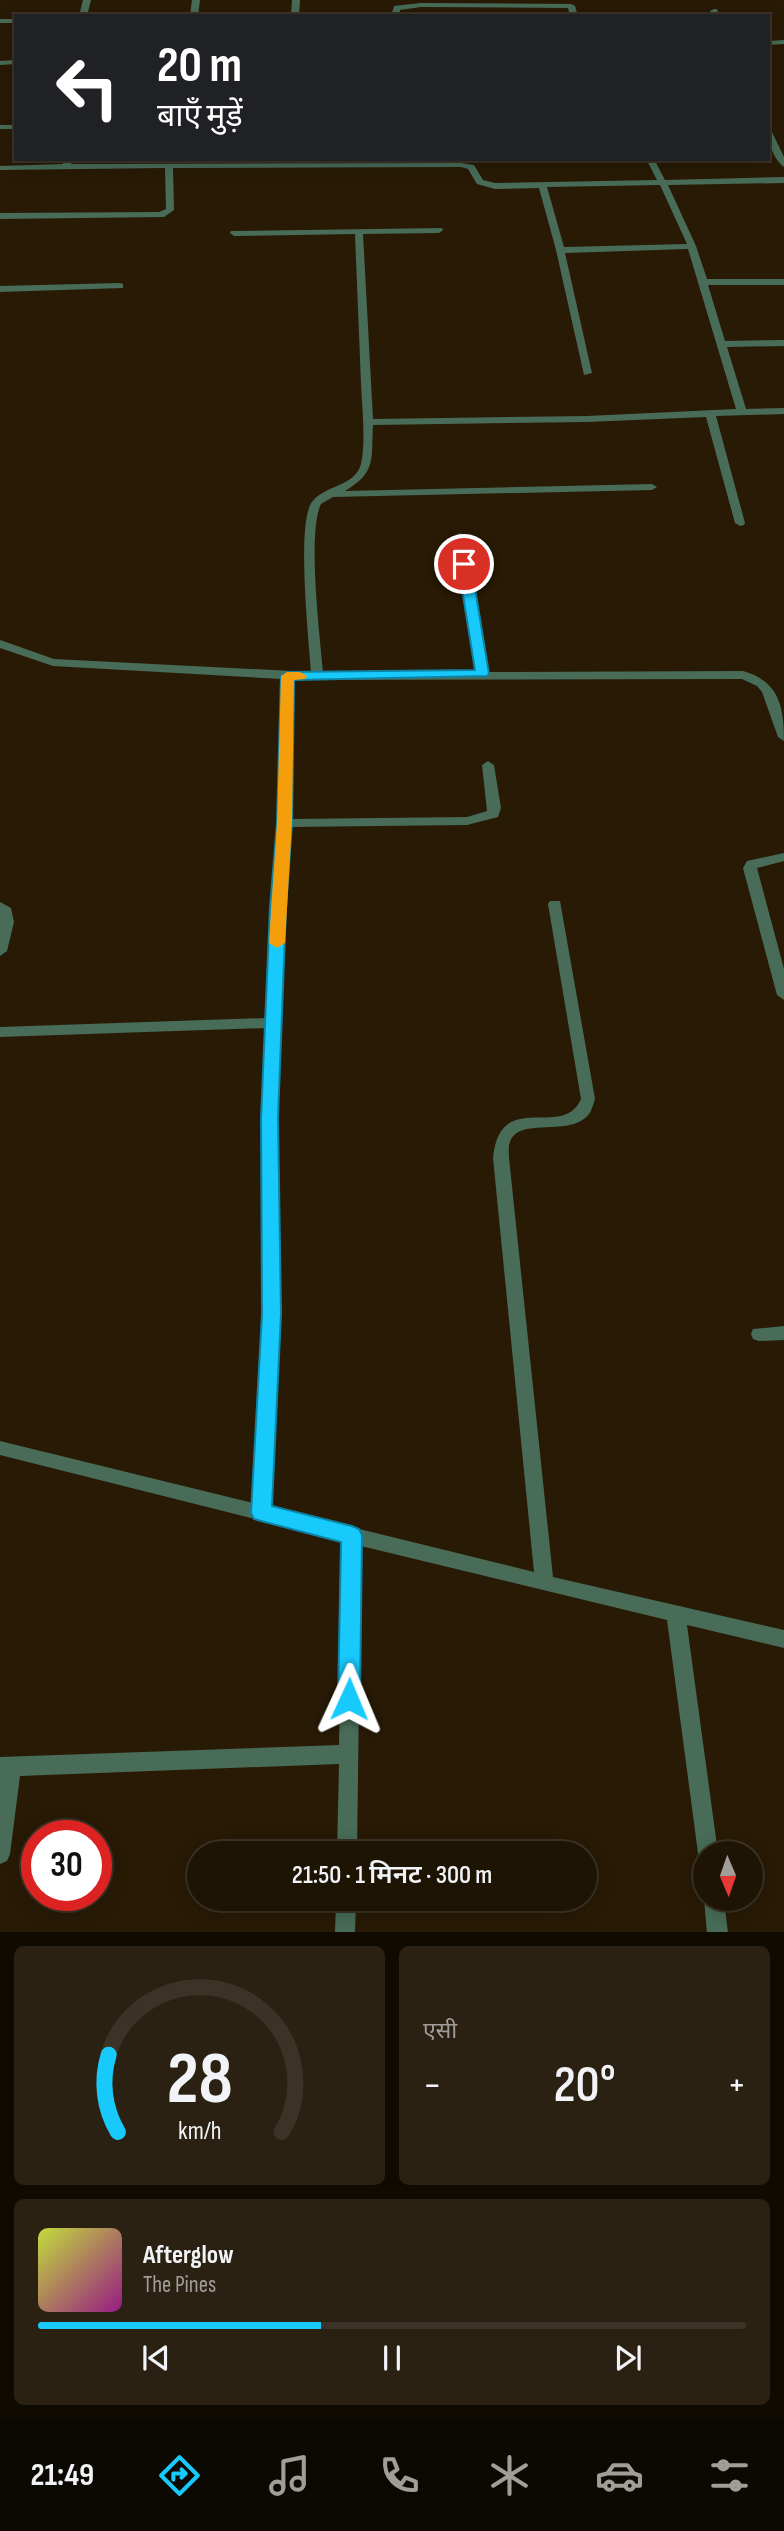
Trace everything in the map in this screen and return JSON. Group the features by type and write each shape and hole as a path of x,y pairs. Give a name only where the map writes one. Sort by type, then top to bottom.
{"street":[{"path":"396,14 397,8 421,5 571,3"},
{"path":"770,136 784,165"},
{"path":"651,161 678,212 692,246 742,412"},
{"path":"0,180 1,168 67,163 169,165 361,162 470,163 484,185 784,180"},
{"path":"0,216 162,215 170,210 169,165"},
{"path":"542,185 560,250 587,373"},
{"path":"234,233 439,230"},
{"path":"317,676 310,524 317,502 359,478 366,464 368,422 359,231"},
{"path":"560,250 692,246"},
{"path":"702,282 784,282"},
{"path":"0,289 120,286"},
{"path":"721,344 784,343"},
{"path":"368,422 784,411"},
{"path":"710,414 740,523"},
{"path":"331,494 652,487"},
{"path":"460,536 482,674"},
{"path":"0,644 53,662 287,676 720,673 755,677 762,681 768,690 784,737"},
{"path":"261,1513 272,1314 269,1118 284,823 287,676"},
{"path":"284,823 467,821 486,818 493,814 495,808 488,765"},
{"path":"784,857 752,864 750,868 784,995"},
{"path":"544,1583 501,1158 503,1138 509,1130 526,1124 574,1120 587,1108 589,1099 555,904"},
{"path":"0,906 6,911 7,922 0,951"},
{"path":"0,1032 274,1023"},
{"path":"759,1334 784,1333"},
{"path":"0,1448 544,1583 784,1639"},
{"path":"347,1841 352,1535"},
{"path":"676,1614 706,1841"},
{"path":"0,1854 6,1767 348,1754"},
{"path":"345,1932 346,1911"},
{"path":"716,1911 719,1932"}],"slow traffic":[{"path":"277,943 284,823 287,676 300,676"}],"route":[{"path":"349,1699 352,1535 261,1513 272,1314 269,1118 284,823 287,676 482,674 464,564"}]}
